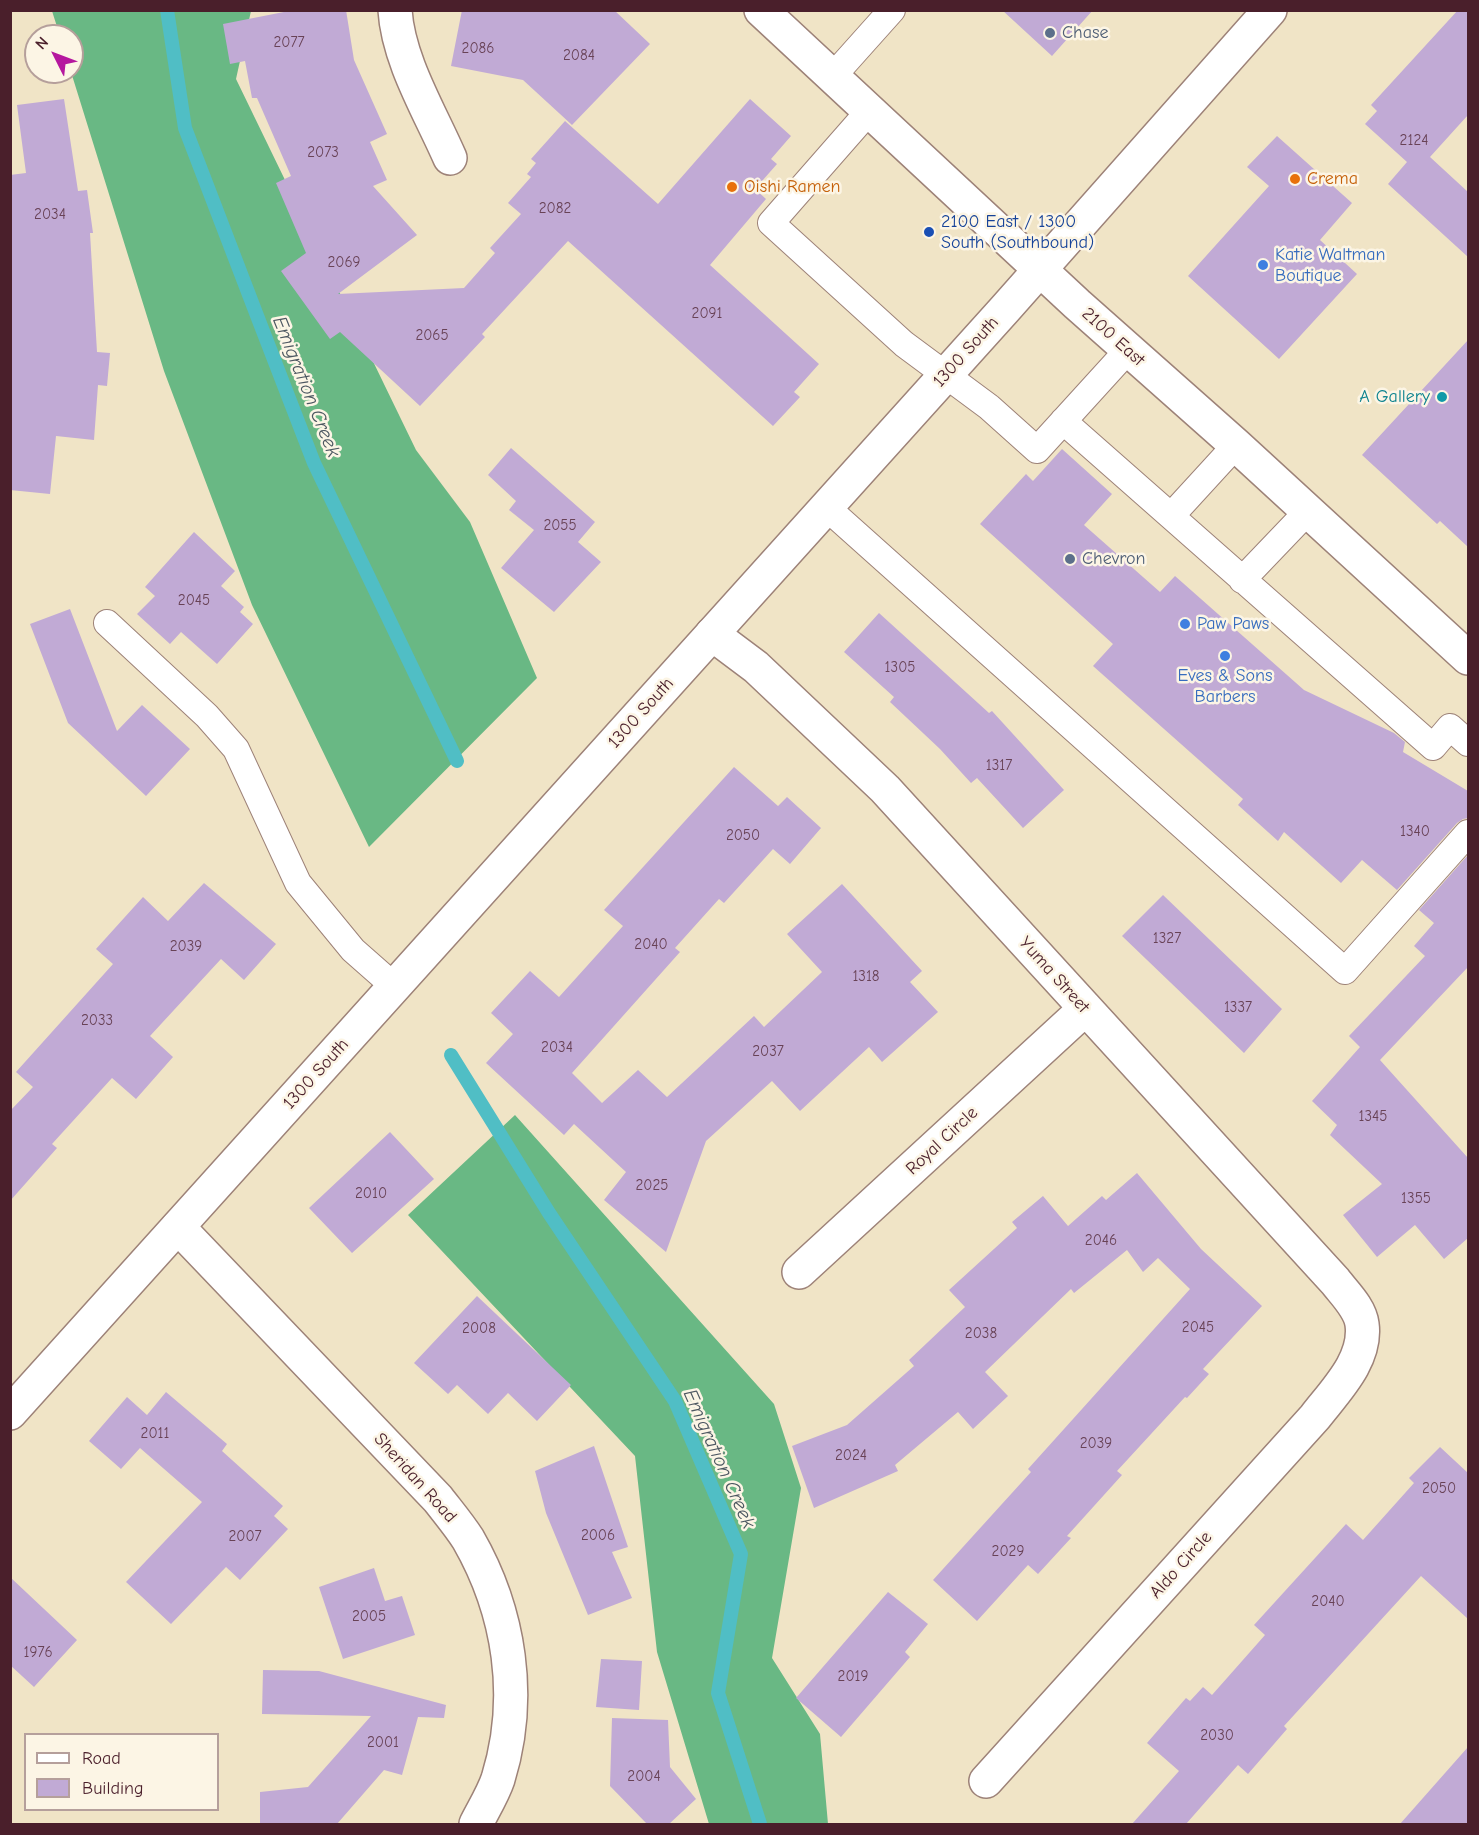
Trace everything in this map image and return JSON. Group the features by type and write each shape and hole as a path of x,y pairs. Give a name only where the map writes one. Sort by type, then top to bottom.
{"street":[{"path":"395,10 396,32 404,55 450,158"},
{"name":"2100 East","path":"761,10 1039,269 1236,445 1468,658"},
{"name":"1300 South","path":"10,1413 945,376 1264,12"},
{"name":"Yuma Street","path":"712,634 756,668 885,789 1335,1281 1356,1308 1362,1324 1361,1340"},
{"name":"Royal Circle","path":"799,1272 1085,1009"},
{"name":"Sheridan Road","path":"178,1227 438,1499 467,1538 489,1581 505,1629 512,1680 511,1700 509,1730 497,1780 476,1824"},
{"name":"Aldo Circle","path":"986,1781 1315,1417 1356,1361 1361,1340"}],"lane":[{"path":"833,76 892,11"},
{"path":"870,110 771,223 904,344 989,407 1037,450 1128,350"},
{"path":"1063,421 1433,747 1450,727 1468,743"},
{"path":"1171,516 1236,445"},
{"path":"826,507 1346,971 1468,833"},
{"path":"1242,580 1308,511"},
{"path":"107,623 207,716 236,749 298,883 353,950 394,987"}],"green space":[{"path":"52,11 251,11 236,79 416,450 470,522 537,678 369,847 252,605 164,371 75,84 84,84 84,24 56,24"},
{"path":"515,1115 774,1404 801,1488 772,1658 820,1734 828,1824 709,1824 657,1652 635,1456 408,1215"}],"building":[{"path":"294,10 346,10 354,60 387,134 370,142 387,180 373,186 417,235 338,294 464,288 495,253 490,248 521,214 508,203 531,177 527,174 536,163 531,159 565,121 658,204 750,99 791,136 771,159 777,164 755,189 766,199 710,265 819,364 794,392 800,397 773,426 568,241 482,334 485,337 420,406 340,332 330,339 281,271 306,253 276,183 291,176 257,98 252,98 245,61 230,64 223,24"},
{"path":"462,10 614,10 650,44 572,125 523,80 451,66"},
{"name":"Chase","path":"1002,10 1093,10 1052,56"},
{"path":"1458,10 1468,10 1468,115 1430,157 1468,192 1468,257 1388,184 1407,162 1365,124 1377,111 1371,105"},
{"path":"64,99 78,191 87,190 93,233 90,233 97,352 110,353 107,386 98,385 94,440 56,436 50,494 10,490 10,175 26,173 17,105"},
{"path":"1277,136 1352,203 1320,240 1357,274 1279,359 1188,276 1269,186 1247,167"},
{"name":"A Gallery","path":"1468,340 1468,547 1440,521 1437,524 1362,455"},
{"path":"511,448 595,522 578,542 601,562 554,612 501,568 534,530 509,510 516,501 488,475"},
{"path":"1062,449 1112,494 1084,525 1160,592 1175,576 1304,690 1394,733 1405,742 1403,752 1468,791 1468,818 1457,823 1397,890 1362,860 1341,883 1284,832 1278,841 1238,805 1243,799 1093,666 1113,644 980,524 1026,474 1033,481"},
{"path":"194,532 235,571 221,586 244,607 240,612 253,624 217,664 181,632 170,644 137,614 155,596 145,587"},
{"path":"70,609 117,731 142,705 190,749 146,796 68,723 30,624"},
{"path":"879,613 989,713 992,711 1064,790 1023,828 977,778 971,783 940,749 890,702 894,697 844,652"},
{"path":"734,767 778,806 787,797 821,828 790,864 773,849 724,903 719,899 675,948 680,952 572,1073 602,1103 638,1070 667,1097 754,1016 764,1027 822,972 787,934 842,884 922,971 910,982 938,1012 882,1062 869,1047 800,1111 772,1081 706,1141 666,1252 604,1200 626,1172 574,1124 564,1135 486,1063 513,1034 491,1013 530,971 559,997 623,926 604,910"},
{"path":"1468,855 1468,967 1380,1060 1468,1158 1468,1238 1444,1259 1415,1225 1377,1257 1343,1215 1382,1184 1330,1135 1337,1125 1312,1101 1360,1047 1349,1036 1425,956 1414,946 1434,923 1419,910"},
{"path":"204,883 276,944 244,980 221,959 150,1036 173,1057 136,1099 112,1078 52,1144 57,1148 10,1201 10,1111 33,1087 16,1072 113,964 96,949 143,897 168,921"},
{"path":"1163,895 1282,1009 1244,1053 1122,936"},
{"path":"390,1132 434,1179 352,1253 309,1208"},
{"path":"1137,1173 1201,1249 1262,1306 1203,1369 1209,1374 1117,1471 1122,1475 1067,1536 1071,1538 1038,1574 1028,1565 977,1621 933,1580 1031,1472 1028,1469 1190,1289 1158,1258 1143,1272 1127,1250 1074,1293 1071,1289 985,1372 1008,1396 973,1429 958,1412 895,1465 898,1471 814,1508 792,1446 847,1425 914,1366 909,1360 965,1307 949,1290 1017,1228 1012,1222 1043,1196 1068,1226 1102,1196 1106,1200"},
{"path":"477,1296 571,1385 537,1421 508,1393 488,1414 457,1385 448,1394 414,1363"},
{"path":"166,1392 227,1444 222,1451 283,1506 274,1516 288,1529 240,1580 226,1567 171,1624 126,1582 202,1502 140,1448 121,1469 89,1441 127,1397 147,1415"},
{"path":"594,1446 628,1547 612,1552 632,1598 588,1615 546,1513 535,1471"},
{"path":"1440,1447 1468,1473 1468,1619 1421,1576 1284,1726 1287,1729 1248,1774 1238,1765 1186,1824 1132,1824 1179,1771 1147,1743 1186,1698 1190,1701 1203,1687 1212,1695 1265,1635 1254,1625 1346,1524 1363,1540 1414,1483 1409,1478"},
{"path":"374,1568 385,1601 402,1596 415,1635 343,1659 319,1587"},
{"path":"10,1577 77,1640 34,1687 10,1665"},
{"path":"888,1592 928,1624 905,1652 910,1657 841,1737 796,1698"},
{"path":"601,1659 642,1661 639,1710 596,1707"},
{"path":"263,1670 319,1671 446,1705 444,1718 418,1717 402,1775 384,1770 337,1824 260,1824 260,1792 308,1787 371,1716 262,1714"},
{"path":"612,1718 668,1720 670,1767 696,1799 669,1824 647,1824 610,1786"},
{"path":"1468,1747 1468,1824 1400,1824"}],"waterway":[{"name":"Emigration Creek","path":"167,10 185,128 256,313 314,463 457,761"},
{"name":"Emigration Creek","path":"451,1055 549,1213 675,1401 741,1554 718,1693 760,1824"}],"place":[{"name":"Chase","path":"1050,33"},
{"name":"Crema","path":"1295,179"},
{"name":"Oishi Ramen","path":"732,187"},
{"name":"2100 East / 1300 South (Southbound)","path":"929,232"},
{"name":"Katie Waltman Boutique","path":"1263,265"},
{"name":"A Gallery","path":"1442,397"},
{"name":"Chevron","path":"1070,559"},
{"name":"Paw Paws","path":"1185,624"},
{"name":"Eves & Sons Barbers","path":"1225,656"}]}
